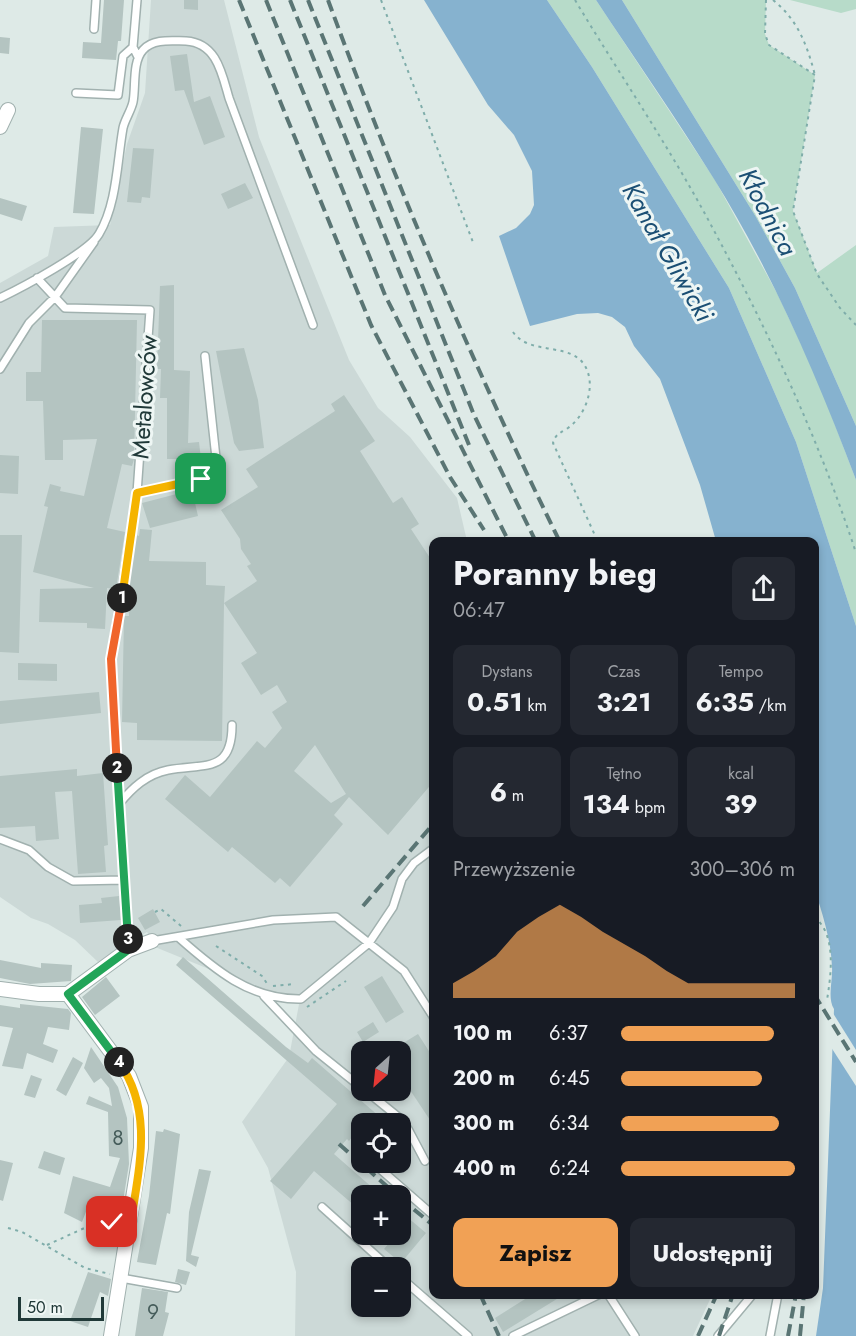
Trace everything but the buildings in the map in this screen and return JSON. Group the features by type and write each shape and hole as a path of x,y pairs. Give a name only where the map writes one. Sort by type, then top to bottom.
{"street":[{"path":"0,127 8,110"},
{"path":"0,989 39,994 68,994 128,950 152,942"},
{"path":"68,994 129,1076 141,1107 141,1148 111,1336"}],"lane":[{"path":"94,29 96,0"},
{"path":"137,0 133,47 138,57"},
{"path":"0,369 28,323 55,297 98,237 107,220 124,124 133,104 138,57 144,48 155,42 195,42 208,48 219,64 228,98 313,325"},
{"path":"76,93 118,95 123,56 133,47"},
{"path":"0,298 37,278 98,237"},
{"path":"37,278 55,297"},
{"name":"Metalowców","path":"55,297 65,308 150,310 137,493 111,659 128,950"},
{"path":"137,493 201,479 216,458 205,356"},
{"path":"119,804 147,778 167,770 202,768 215,763 227,754 232,744 232,725"},
{"path":"0,839 29,850 48,867 73,881 124,880"},
{"path":"264,996 301,999 369,943 393,907 402,879 414,863 429,852"},
{"path":"152,942 273,920 336,917 404,970 429,1010"},
{"path":"178,937 217,972 264,996 316,1051 351,1079"},
{"path":"378,1101 397,1116 408,1129 425,1161"},
{"path":"385,1173 429,1212"},
{"path":"322,1207 378,1257"},
{"path":"91,1215 130,1228"},
{"path":"121,1278 177,1288"},
{"path":"411,1287 468,1336"},
{"path":"513,1336 590,1299"},
{"path":"611,1299 635,1336"},
{"path":"718,1336 749,1299"},
{"path":"770,1336 777,1299"}],"path":[{"path":"381,0 474,245"},
{"path":"575,0 710,224 747,296 812,430 832,480 856,553"},
{"path":"766,0 765,34 769,45 815,75"},
{"path":"773,0 788,12 807,43 815,75 793,211 817,274 840,308 856,326"},
{"path":"513,332 526,344 579,358 588,372 590,389 582,413 569,428 556,436 553,443 596,537"},
{"path":"155,912 161,909 188,930"},
{"path":"819,921 826,938 832,968 827,1000"},
{"path":"216,946 262,976 269,987 295,984"},
{"path":"304,1008 346,981"},
{"path":"46,1245 89,1226 112,1222"},
{"path":"8,1228 22,1232 85,1268 121,1278"}],"shaded area":[{"path":"151,0 224,0 259,137 349,360 378,408 410,437 457,498 466,537 429,537 429,1299 710,1299 693,1336 295,1336 296,1272 268,1168 242,1122 289,1057 300,999 282,999 155,947 147,932 98,962 75,940 48,924 31,918 0,897 0,283 48,256 54,227 110,225 127,144 145,93"}],"green space":[{"path":"547,0 596,0 715,180 778,295 818,380 856,480 856,626 796,442 729,288 592,67"},
{"path":"622,0 766,0 765,34 769,45 815,75 793,211 817,273 856,245 856,426 795,288 756,217"},
{"path":"790,0 856,0 856,9 841,13"}],"water":[{"name":"Kanał Gliwicki","path":"424,0 547,0 592,67 729,288 796,442 856,626 856,1336 816,1336 823,1288 834,1009 831,1000 830,946 819,903 819,537 715,537 700,485 660,379 634,346 625,327 612,317 598,313 577,314 530,326 499,236 516,228 530,214 534,205 532,171 514,135 488,105"},
{"path":"596,0 622,0 756,217 795,288 856,426 856,480 826,402 756,251 700,156"}],"pier":[{"path":"831,1010 856,1050 856,1086 829,1044"}],"railway":[{"path":"239,0 371,325 450,477 484,530"},
{"path":"266,0 385,295 506,537"},
{"path":"290,0 469,445"},
{"path":"308,0 474,415 534,537"},
{"path":"328,0 408,206 466,342 558,537"},
{"path":"363,906 429,829"},
{"path":"819,1002 856,1062"},
{"path":"339,1144 386,1185"},
{"path":"411,1207 429,1222"},
{"path":"482,1299 499,1336"},
{"path":"698,1336 715,1299"},
{"path":"719,1336 731,1299"},
{"path":"788,1336 795,1299"},
{"path":"800,1336 804,1299"}],"route":[{"path":"112,1222 130,1228 141,1148 141,1107 129,1076 68,994 128,950 111,659 137,493 201,479"}],"water label":[{"name":"Kłodnica","path":"768,212"}]}
